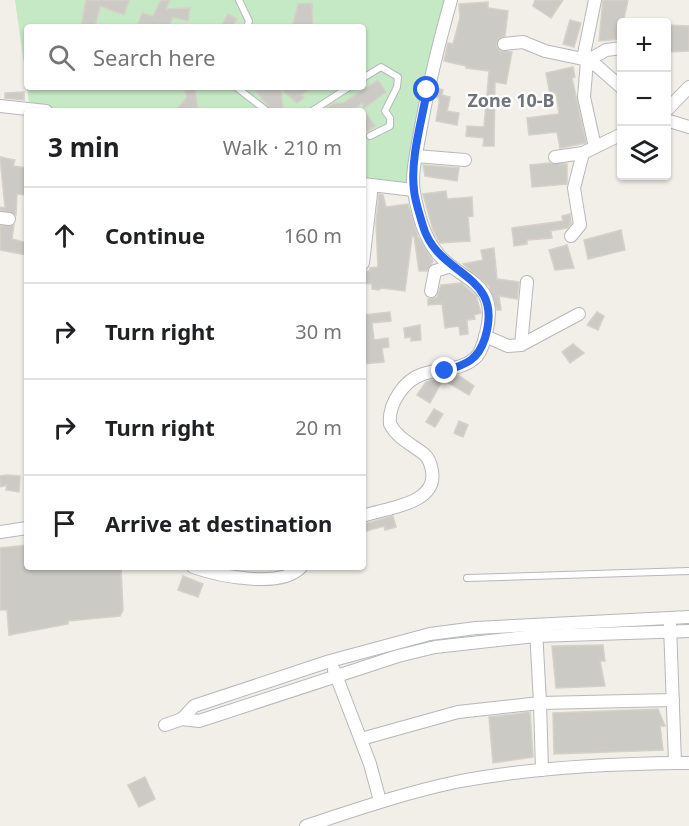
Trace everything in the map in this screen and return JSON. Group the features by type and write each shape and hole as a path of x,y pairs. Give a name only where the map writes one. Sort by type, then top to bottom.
{"street":[{"path":"366,515 418,499 433,475 429,460 396,434 390,424 392,404 400,392 423,374 445,371 474,359 485,336 488,314 481,290 477,283 451,266 428,242 414,190 416,156 427,90 451,0"},
{"path":"594,147 584,97 585,60 596,0"},
{"path":"504,44 523,42 545,51 585,60 597,66 617,84"},
{"path":"585,60 606,50 617,49"},
{"path":"671,106 689,87"},
{"path":"0,106 24,108"},
{"path":"671,122 689,127"},
{"path":"555,157 583,153 617,136"},
{"path":"571,236 580,225 574,188 583,153"},
{"path":"416,156 465,160"},
{"path":"366,204 367,185 414,190"},
{"path":"431,291 435,271 451,266"},
{"path":"521,345 527,282"},
{"path":"485,336 508,346 521,345 579,314"},
{"path":"0,532 24,528"},
{"path":"205,570 253,578 282,578 296,570"},
{"path":"165,725 182,719 199,721 336,676 435,647 536,630 689,617"},
{"path":"669,618 675,763"},
{"path":"182,719 194,706 330,661 430,634 476,628 670,633 689,631"},
{"path":"536,630 542,770"},
{"path":"430,634 435,647"},
{"path":"330,661 361,739 380,801"},
{"path":"361,739 458,712 540,704 673,700"},
{"path":"306,826 380,801 458,782 542,770 689,763"}],"lane":[{"path":"239,0 249,21 248,24"},
{"path":"366,76 381,67 398,77 397,87 385,111 390,118 390,126 370,136"},
{"path":"240,90 263,108"},
{"path":"317,108 344,90"},
{"path":"467,578 689,571"}],"green space":[{"path":"15,0 445,0 416,116 409,187 366,182 366,108 48,108 29,103 27,90 366,90 366,24 24,24 24,64"}],"building":[{"path":"86,0 129,0 124,15 100,6 96,24 82,24"},
{"path":"161,0 170,0 166,9 190,8 188,21 173,17 170,24 138,24 142,13 153,16"},
{"path":"535,0 563,0 551,18 533,6"},
{"path":"603,0 628,0 624,18 617,18 617,39 599,41"},
{"path":"488,2 488,8 508,11 505,36 499,38 496,44 500,51 512,52 506,84 495,82 494,146 483,146 484,138 466,136 467,126 484,127 489,71 466,68 466,66 444,61 448,43 453,44 460,18 459,4"},
{"path":"312,3 313,24 293,24 298,4"},
{"path":"228,14 237,19 234,24 223,24"},
{"path":"570,20 581,23 574,47 563,44"},
{"path":"671,25 689,26 689,51 671,52"},
{"path":"573,67 575,77 572,78 586,143 560,148 557,132 529,135 527,118 559,114 556,93 550,94 546,73"},
{"path":"378,80 386,92 364,108 363,103 355,108 326,108 334,103 343,103"},
{"path":"437,88 443,90 442,95 450,97 447,111 459,113 457,125 436,121 439,103 439,98 435,97"},
{"path":"184,90 195,90 198,108 178,108 187,97"},
{"path":"281,90 283,108 270,108 256,91"},
{"path":"282,90 310,90 301,95 304,98 297,103"},
{"path":"24,92 24,100 5,98 5,93"},
{"path":"366,113 375,126 366,132"},
{"path":"0,157 15,160 13,166 24,168 24,195 17,194 16,215 0,210 0,207 5,208"},
{"path":"567,164 567,184 532,187 530,165"},
{"path":"423,165 459,168 457,181 425,176"},
{"path":"446,191 447,199 472,197 473,216 468,217 470,241 440,243 433,230 423,194"},
{"path":"379,194 383,195 386,207 408,204 418,237 433,261 427,271 419,271 414,236 412,236 405,291 372,289 372,284 366,283 366,271 378,267 376,223"},
{"path":"570,214 571,223 567,228 551,231 552,238 527,240 527,244 514,246 512,228 563,221 562,216"},
{"path":"14,225 12,239 24,242 24,254 0,250 0,226"},
{"path":"621,230 625,250 588,259 584,240"},
{"path":"567,245 574,268 555,270 549,250"},
{"path":"494,248 497,279 519,282 517,299 499,296 501,310 497,310 489,286 463,264 483,260 481,250"},
{"path":"461,283 476,296 481,313 474,315 475,319 467,320 468,334 460,335 459,326 445,328 442,304 428,305 428,299 437,297 441,285"},
{"path":"390,312 391,321 372,323 374,340 388,338 389,347 382,348 384,362 366,364 366,315"},
{"path":"597,312 604,316 598,330 587,325"},
{"path":"420,325 421,340 411,341 411,337 405,338 404,328"},
{"path":"573,344 584,353 570,363 562,352"},
{"path":"458,375 474,386 469,395 447,382 450,377"},
{"path":"438,379 442,381 430,403 417,395 426,382"},
{"path":"434,409 443,414 435,427 426,422"},
{"path":"459,421 468,425 463,437 454,433"},
{"path":"0,476 20,476 19,492 6,490 7,485 0,487"},
{"path":"393,516 396,527 385,530 384,526 366,531 366,523"},
{"path":"24,545 24,570 121,570 123,610 120,616 68,621 68,624 9,635 7,610 0,610 0,548"},
{"path":"183,576 203,584 198,597 178,590"},
{"path":"603,645 605,661 600,661 605,686 556,688 552,646"},
{"path":"658,709 665,726 660,726 663,750 554,754 553,713"},
{"path":"530,712 533,757 493,763 489,717"},
{"path":"145,777 155,799 139,807 128,785"}],"district":[{"name":"Zone 10-B","path":"511,100"}],"route":[{"path":"427,90 416,156 414,190 423,228 428,242 445,262 459,269 477,283 487,305 488,314 488,328 479,354 463,365 445,371"}]}
